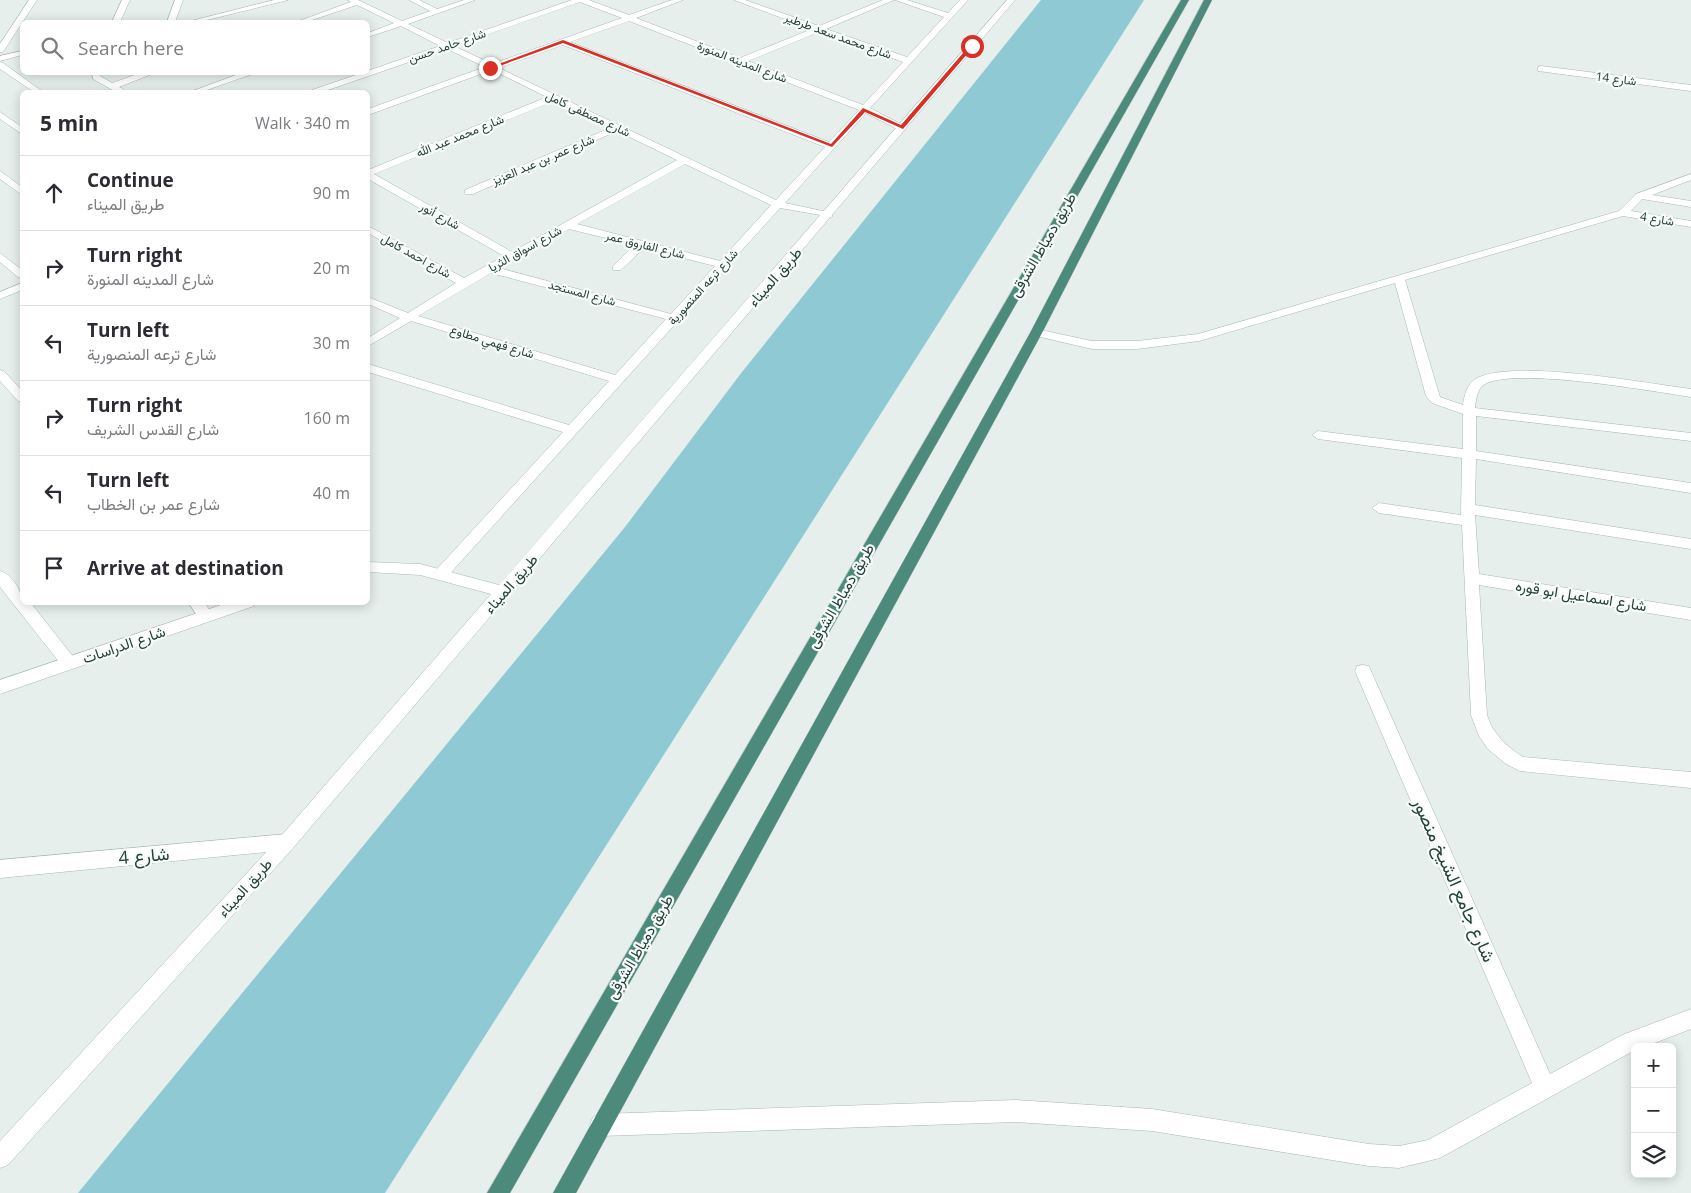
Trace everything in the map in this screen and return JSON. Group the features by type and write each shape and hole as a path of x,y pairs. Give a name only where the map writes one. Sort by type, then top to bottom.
{"highway":[{"name":"طريق دمياط الشرقى","path":"564,1193 1036,333 1172,47 1186,0"},
{"name":"طريق دمياط الشرقى","path":"498,1193 1073,194 1172,47 1208,0"}],"street":[{"path":"0,50 33,0"},
{"path":"117,20 126,0"},
{"path":"172,20 179,0"},
{"path":"228,14 235,0"},
{"path":"200,20 284,0"},
{"path":"413,0 437,12"},
{"path":"370,34 471,0"},
{"name":"شارع المدينه المنورة","path":"580,0 865,110 902,128"},
{"name":"شارع حامد حسن","path":"370,73 580,0"},
{"path":"370,111 679,0"},
{"name":"شارع محمد سعد طرطير","path":"738,0 909,61"},
{"path":"740,61 890,0"},
{"path":"899,0 950,16"},
{"name":"شارع ترعه المنصورية","path":"441,574 964,0"},
{"name":"طريق الميناء","path":"0,1157 287,842 504,592 1011,0"},
{"path":"306,20 355,2"},
{"name":"شارع مصطفى كامل","path":"355,2 778,205 828,215"},
{"path":"563,42 832,146"},
{"path":"0,59 20,54"},
{"path":"0,66 36,90"},
{"name":"شارع 14","path":"1541,69 1691,88"},
{"path":"96,75 119,90"},
{"path":"112,86 146,75"},
{"path":"200,90 245,75"},
{"name":"شارع حامد حسن","path":"321,90 363,75"},
{"name":"شارع محمد عبد الله","path":"370,173 553,98"},
{"path":"0,115 20,130"},
{"name":"شارع عمر بن عبد العزيز","path":"469,192 617,128"},
{"name":"شارع اسواق الثريا","path":"370,342 490,268 685,160"},
{"path":"0,174 20,190"},
{"name":"شارع أنور","path":"370,175 512,256"},
{"path":"1036,333 1092,344 1137,344 1199,337 1623,213 1640,196 1691,177"},
{"path":"1640,196 1691,204"},
{"name":"شارع 4","path":"1623,213 1691,224"},
{"name":"شارع الفاروق عمر","path":"568,225 723,265"},
{"name":"شارع احمد كامل","path":"370,230 464,283"},
{"path":"617,268 642,244"},
{"path":"0,256 20,273"},
{"name":"شارع المستجد","path":"490,268 674,318"},
{"path":"1399,279 1432,396 1436,400 1468,411 1691,437"},
{"path":"0,296 20,287"},
{"name":"شارع فهمي مطاوع","path":"370,301 408,317 618,380"},
{"path":"370,369 572,430"},
{"path":"0,374 20,396"},
{"path":"1691,393 1598,380 1518,376 1495,377 1480,381 1471,392 1468,411 1470,454 1469,515 1479,714 1482,728 1503,754 1520,764 1691,780"},
{"path":"1318,435 1470,454 1691,488"},
{"path":"1379,508 1469,515 1691,544"},
{"path":"370,567 394,565 441,574 504,592"},
{"path":"0,576 20,602"},
{"name":"شارع اسماعيل ابو قوره","path":"1472,578 1691,614"},
{"path":"23,605 69,664"},
{"path":"197,605 206,617"},
{"name":"شارع الدراسات","path":"0,687 240,605"},
{"name":"شارع جامع الشيخ منصور","path":"1363,671 1545,1088"},
{"name":"شارع 4","path":"0,869 287,842"},
{"path":"601,1125 1016,1111 1152,1120 1346,1150 1377,1158 1406,1158 1432,1150 1629,1042 1691,1019"}],"water":[{"path":"1041,0 1144,0 385,1193 78,1193 625,527 742,372"}],"route":[{"path":"490,68 563,42 832,146 865,110 902,128 972,46"}]}
